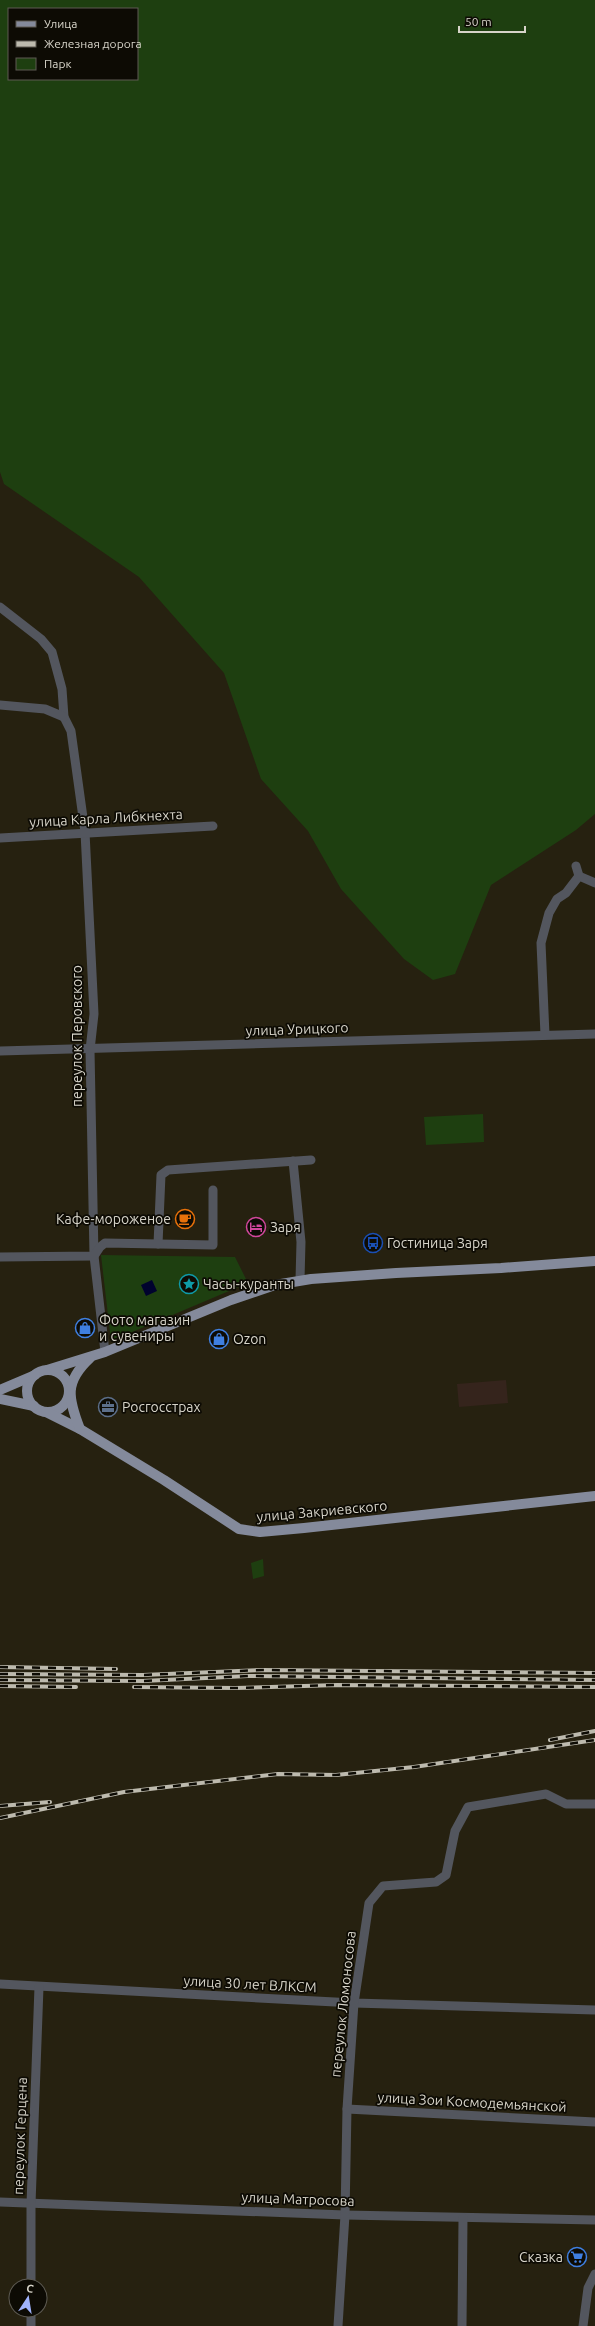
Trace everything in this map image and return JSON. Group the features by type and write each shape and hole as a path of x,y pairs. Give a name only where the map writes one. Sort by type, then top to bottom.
{"main road":[{"path":"0,1399 34,1406 46,1412 53,1411 64,1404 81,1366 91,1357 258,1289 300,1280 595,1261"},
{"path":"0,1390 47,1370 105,1352"},
{"path":"47,1370 60,1374 65,1379 80,1429"},
{"path":"34,1406 27,1394 28,1386 35,1375"},
{"name":"улица Закриевского","path":"46,1412 80,1429 239,1529 260,1532 304,1528 595,1496"}],"street":[{"name":"переулок Перовского","path":"0,607 41,639 52,652 62,689 64,717 71,731 85,832 94,1014 90,1050 94,1256 105,1352"},
{"path":"0,705 45,710 64,717"},
{"name":"улица Карла Либкнехта","path":"0,838 85,832 213,826"},
{"path":"576,866 579,876 595,883"},
{"path":"545,1035 541,943 549,913 579,876"},
{"name":"улица Урицкого","path":"0,1051 90,1050 595,1034"},
{"path":"158,1244 161,1175 168,1170 251,1163 277,1164 292,1161 311,1160"},
{"path":"292,1161 301,1242 300,1280"},
{"path":"0,1257 94,1256 100,1247 106,1243 213,1245 213,1190"},
{"name":"переулок Ломоносова","path":"338,2326 345,2215 347,2109 354,2003 369,1903 383,1886 436,1882 446,1875 455,1831 468,1807 546,1794 566,1804 595,1804"},
{"name":"улица 30 лет ВЛКСМ","path":"0,1984 354,2003 595,2010"},
{"name":"переулок Герцена","path":"31,2278 31,2204 39,1987"},
{"name":"улица Зои Космодемьянской","path":"347,2109 595,2122"},
{"name":"улица Матросова","path":"0,2202 345,2215 595,2220"},
{"path":"462,2326 463,2218"},
{"path":"583,2326 588,2288 595,2274"}],"shaded area":[{"path":"506,1380 508,1403 459,1407 457,1384"}],"green space":[{"path":"0,0 595,0 595,814 576,830 491,885 455,974 433,980 404,959 341,889 308,831 261,779 224,673 139,577 4,484 0,472"},
{"path":"483,1114 484,1142 426,1145 424,1117"},
{"path":"101,1255 235,1257 248,1283 111,1341"},
{"path":"263,1559 264,1576 253,1579 251,1563"}],"water":[{"path":"152,1280 157,1291 146,1296 141,1285"}],"railway":[{"path":"0,1667 116,1669"},
{"path":"0,1674 143,1675 262,1670 595,1673"},
{"path":"0,1680 143,1681 248,1676 595,1680"},
{"path":"134,1687 235,1688 337,1685 595,1687"},
{"path":"0,1686 76,1687"},
{"path":"550,1740 595,1731"},
{"path":"0,1818 124,1792 278,1774 336,1775 414,1767 595,1740"},
{"path":"0,1806 50,1802"}],"place":[{"name":"Кафе-мороженое","path":"185,1219"},
{"name":"Заря","path":"256,1227"},
{"name":"Гостиница Заря","path":"373,1243"},
{"name":"Часы-куранты","path":"189,1284"},
{"name":"Фото магазин и сувениры","path":"85,1328"},
{"name":"Ozon","path":"219,1339"},
{"name":"Росгосстрах","path":"108,1407"},
{"name":"Сказка","path":"577,2257"}]}
